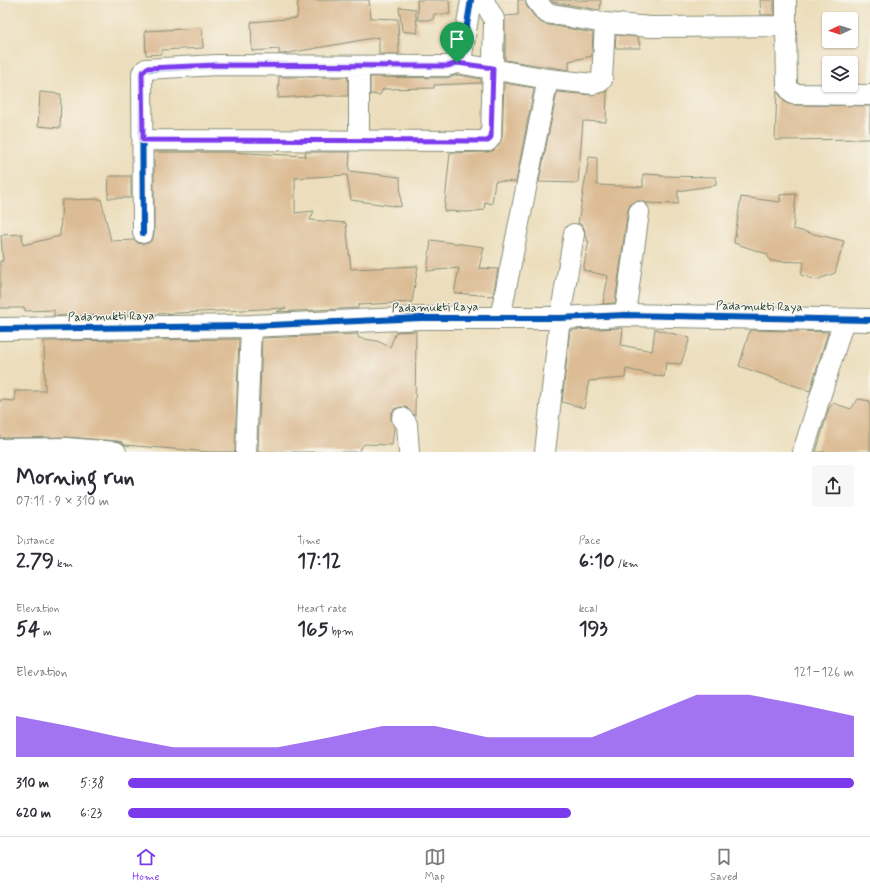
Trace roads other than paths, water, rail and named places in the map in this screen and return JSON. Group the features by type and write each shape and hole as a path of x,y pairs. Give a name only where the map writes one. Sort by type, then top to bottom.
{"street":[{"path":"457,63 462,55 470,0"},
{"path":"143,140 359,142 488,141 491,137 494,19 484,3 484,0"},
{"path":"536,0 546,13 605,23 652,27 786,26"},
{"path":"786,0 787,86 793,94 870,95"},
{"path":"143,233 142,73 147,68 217,65 359,67 448,66 457,63 493,68 548,79 593,84 602,80 605,23"},
{"path":"359,67 359,142"},
{"path":"500,318 548,79"},
{"path":"625,315 639,212"},
{"path":"545,452 560,318 574,234"},
{"name":"Padamukti Raya","path":"0,329 251,326 421,318 560,318 625,315 870,320"},
{"path":"803,452 844,320"},
{"path":"246,452 251,326"},
{"path":"402,418 407,424 409,452"},
{"path":"0,449 66,448 116,452"}]}
